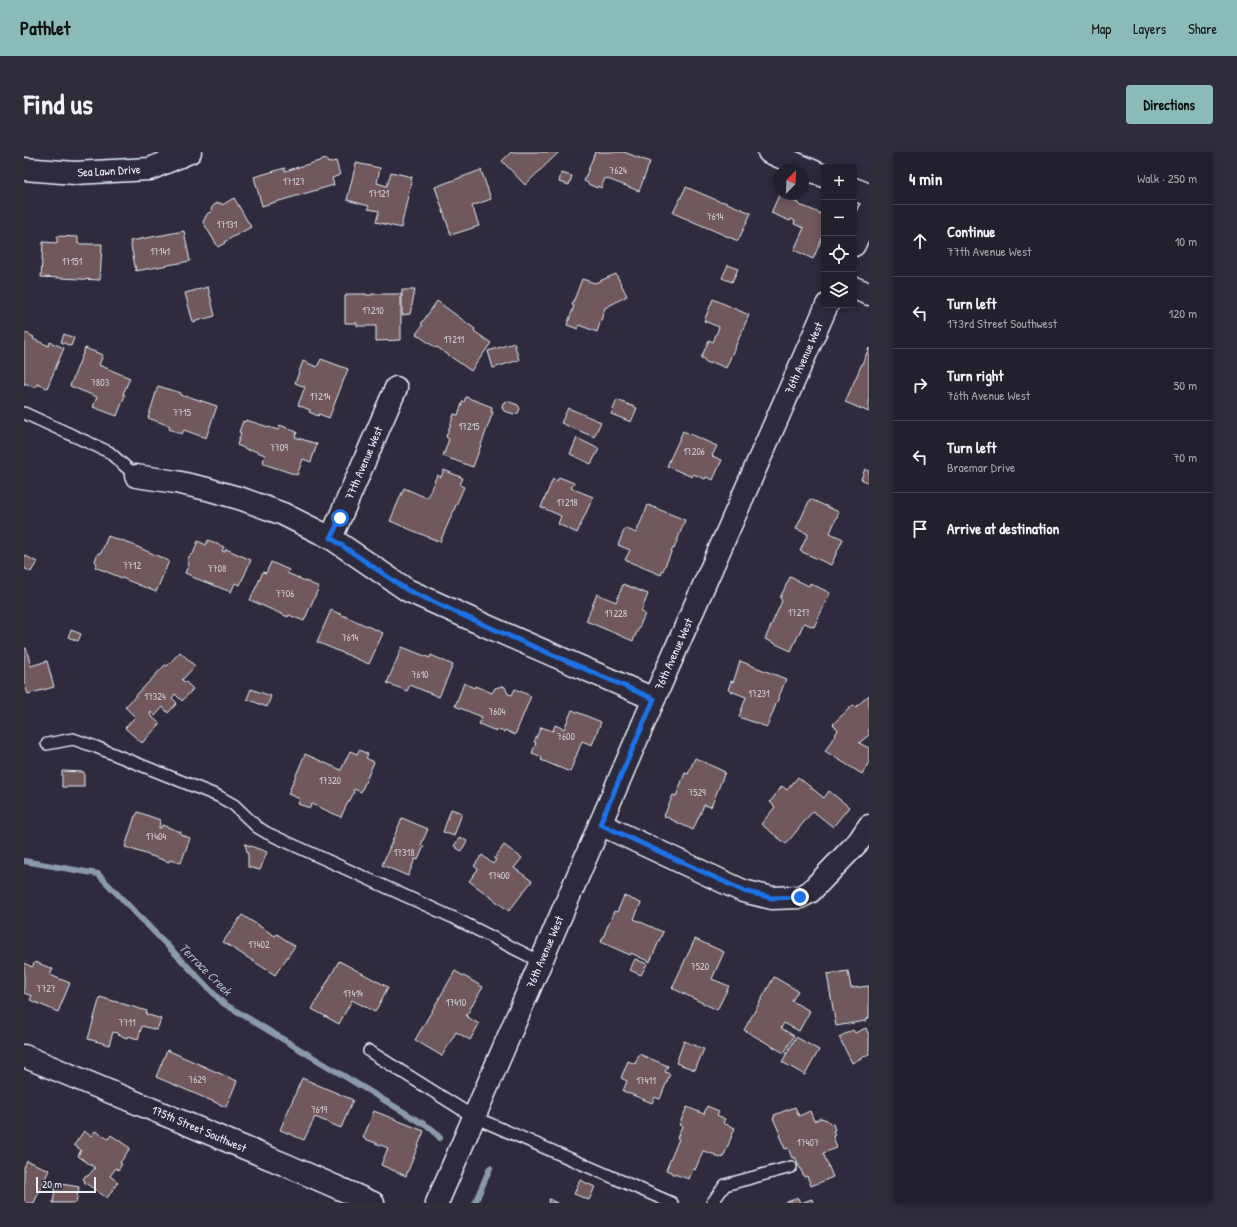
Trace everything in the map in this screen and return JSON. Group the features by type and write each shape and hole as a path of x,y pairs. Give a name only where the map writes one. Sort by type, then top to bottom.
{"street":[{"name":"Sea Lawn Drive","path":"24,170 75,173 150,169 190,152"},
{"path":"769,152 821,175"},
{"path":"857,190 869,195"},
{"path":"857,238 869,211"},
{"path":"857,289 869,294"},
{"name":"76th Avenue West","path":"437,1203 654,699 827,308"},
{"name":"77th Avenue West","path":"331,538 396,388"},
{"path":"136,476 176,482 207,489 242,499 283,514 331,538 407,590 654,699"},
{"path":"600,824 744,891 772,898 800,897 810,892 859,841 869,826"},
{"name":"175th Street Southwest","path":"24,1056 279,1162 373,1203"}],"lane":[{"path":"24,413 108,452 136,476"},
{"path":"47,744 73,739 96,746 218,796 234,805 257,827 267,833 454,918 541,962"},
{"path":"369,1051 474,1117 672,1203"},
{"path":"712,1203 725,1186 791,1167"}],"building":[{"path":"511,152 559,152 525,185 502,161"},
{"path":"595,152 624,152 650,162 639,191 605,178 601,188 598,186 597,188 584,181"},
{"path":"326,159 328,163 336,161 340,175 332,178 334,185 262,206 254,177 285,168 285,171"},
{"path":"356,163 380,168 377,183 387,186 391,172 412,177 401,228 376,222 379,211 368,209 369,206 347,200"},
{"path":"481,170 491,199 472,206 479,226 451,235 435,187"},
{"path":"561,173 572,176 569,185 559,182"},
{"path":"686,187 751,213 738,241 673,213"},
{"path":"234,198 251,227 218,247 203,222 207,214 212,211 211,209 213,206 217,203 221,203 222,205"},
{"path":"777,200 791,200 798,203 802,207 803,206 821,214 821,241 813,259 794,250 804,228 794,224 795,221 791,219 790,221 771,213"},
{"path":"184,231 190,261 136,271 130,241"},
{"path":"57,236 78,237 78,244 102,244 100,280 41,277 43,242 57,243"},
{"path":"728,265 738,269 732,282 722,278"},
{"path":"616,274 627,296 605,308 597,332 579,325 578,329 567,325 574,306 572,305 582,279 595,283"},
{"path":"208,287 215,316 193,322 185,293"},
{"path":"402,290 415,290 410,314 402,315"},
{"path":"347,294 401,294 401,340 376,341 376,326 357,326 357,323 345,323 345,296 347,296"},
{"path":"713,299 749,315 726,368 712,362 711,364 704,361 705,359 701,358 709,340 713,342 719,327 704,321"},
{"path":"437,301 475,329 474,331 491,343 471,371 416,334"},
{"path":"24,332 34,337 33,339 49,346 50,342 64,348 47,388 37,384 35,388 25,383 24,385"},
{"path":"64,334 74,338 71,346 61,342"},
{"path":"514,343 519,360 493,368 488,351"},
{"path":"85,348 103,355 99,365 130,378 123,394 125,395 117,416 93,407 97,397 70,386"},
{"path":"869,348 869,412 845,402"},
{"path":"321,359 348,369 329,418 319,414 318,416 309,412 310,410 298,405 305,387 295,383 303,361 317,367"},
{"path":"158,386 181,393 180,395 217,406 206,438 184,430 182,434 169,429 170,426 148,418"},
{"path":"466,397 492,407 491,412 493,412 473,467 443,456 449,439 446,437 454,414 458,415"},
{"path":"617,400 637,408 631,422 611,414"},
{"path":"507,401 518,405 520,409 518,413 514,414 504,411 502,407 503,403"},
{"path":"568,408 601,422 594,437 561,423"},
{"path":"246,420 278,430 280,425 297,432 295,437 317,444 311,462 303,459 297,475 264,464 265,455 237,445 241,433 239,432 243,421 245,422"},
{"path":"683,431 717,446 712,456 722,460 713,480 706,477 705,479 693,474 692,477 667,466"},
{"path":"577,438 599,449 591,464 570,454"},
{"path":"865,469 869,471 869,483 861,479"},
{"path":"444,470 463,478 460,485 464,487 440,542 390,521 404,488 427,498 437,475 441,477"},
{"path":"559,477 574,483 571,488 593,497 577,533 558,524 561,516 541,507 553,479 557,481"},
{"path":"810,499 839,512 830,533 843,539 831,565 800,551 808,534 796,529"},
{"path":"648,505 685,520 674,549 673,548 661,575 625,560 630,550 618,545 625,528 636,533"},
{"path":"108,536 121,541 122,540 169,561 156,592 95,567 97,564 95,561 98,553 101,553"},
{"path":"208,540 224,547 222,551 225,552 226,549 251,560 240,585 235,583 231,592 185,573 189,564 187,560 190,555 193,554 198,541 206,545"},
{"path":"24,555 37,562 31,572 24,568"},
{"path":"271,562 289,570 287,573 319,587 304,621 289,615 288,617 250,600 263,572 266,573"},
{"path":"790,577 809,586 810,583 830,593 814,627 804,623 791,651 765,639 782,601 780,598"},
{"path":"623,584 648,594 641,612 645,614 633,641 586,621 597,594 616,602"},
{"path":"331,610 383,633 369,664 317,642"},
{"path":"71,630 81,634 78,641 68,637"},
{"path":"402,647 430,658 431,655 453,665 439,697 410,685 407,691 387,683"},
{"path":"24,648 26,648 31,666 47,661 54,687 28,694 24,682"},
{"path":"180,652 195,666 182,680 193,689 182,701 175,694 172,698 177,703 168,713 163,707 155,716 151,712 150,715 160,724 142,743 125,728 135,717 125,707 165,665 167,666"},
{"path":"740,661 786,679 767,727 739,717 746,697 728,690 731,681 733,682 734,680"},
{"path":"464,683 474,688 475,686 492,693 495,688 502,686 505,687 508,694 512,695 515,689 531,696 515,735 505,730 504,732 497,729 496,731 479,724 482,717 455,706"},
{"path":"251,689 271,696 267,707 247,699"},
{"path":"869,695 869,735 859,743 869,748 869,762 862,774 825,751 838,730 833,724 853,705 856,707"},
{"path":"572,710 601,722 592,745 582,741 570,772 541,760 542,757 532,753 536,743 534,742 541,727 553,731 555,725 564,729"},
{"path":"359,750 368,754 366,758 374,762 361,792 354,789 354,792 341,817 312,804 310,808 298,804 300,799 288,794 305,754 341,770 350,751 357,754"},
{"path":"695,758 725,772 711,807 704,805 693,830 664,816 673,795 676,796 685,773 688,774"},
{"path":"62,771 84,772 84,787 62,787"},
{"path":"798,777 824,798 829,791 849,807 833,827 813,811 786,844 761,824 775,807 770,802 782,786 787,790"},
{"path":"451,809 462,813 454,836 443,832"},
{"path":"138,812 160,820 159,828 161,828 162,825 181,832 180,834 190,838 181,863 170,860 169,862 125,847 135,816"},
{"path":"402,818 428,829 421,845 424,846 418,860 415,859 408,876 382,865"},
{"path":"460,837 467,841 461,851 454,846"},
{"path":"245,844 267,852 260,870 248,867 248,855"},
{"path":"504,845 522,858 514,868 532,881 509,911 469,881 478,869 474,866 482,855 493,864 496,860 494,859"},
{"path":"624,896 641,903 634,919 663,932 650,962 601,942 614,911 617,912"},
{"path":"242,915 275,936 277,934 295,946 275,975 223,942"},
{"path":"695,939 724,952 712,979 729,986 717,1010 672,988"},
{"path":"635,959 647,964 641,975 630,970"},
{"path":"339,961 388,987 375,1012 352,1000 339,1024 312,1009"},
{"path":"35,962 53,969 50,975 70,983 58,1012 30,1000 32,996 24,993 24,963 32,967"},
{"path":"455,971 483,987 466,1016 479,1024 470,1040 456,1032 442,1056 415,1040"},
{"path":"848,971 851,988 869,986 869,1018 866,1019 866,1021 836,1026 827,974"},
{"path":"774,977 798,991 792,1001 810,1011 799,1031 784,1023 781,1028 794,1036 784,1053 744,1030"},
{"path":"100,997 147,1011 146,1014 161,1019 157,1030 142,1026 138,1039 128,1036 127,1038 113,1032 109,1045 88,1039"},
{"path":"866,1028 869,1035 869,1054 852,1063 839,1037 853,1030 855,1033"},
{"path":"796,1037 819,1050 805,1075 782,1062"},
{"path":"684,1041 704,1049 695,1070 676,1063"},
{"path":"167,1050 237,1081 226,1107 156,1077"},
{"path":"639,1054 668,1066 665,1072 670,1074 660,1099 655,1097 652,1103 623,1091 627,1081 621,1078 628,1061 635,1064"},
{"path":"302,1078 353,1100 341,1128 315,1117 304,1140 280,1130"},
{"path":"707,1106 719,1111 717,1115 725,1119 723,1123 735,1128 723,1158 703,1151 695,1170 693,1169 689,1179 671,1173 666,1170 679,1139 677,1138 682,1126 679,1125 687,1107 704,1114"},
{"path":"795,1107 799,1116 810,1111 814,1121 821,1118 833,1124 835,1130 833,1131 835,1135 833,1136 837,1148 823,1153 833,1177 811,1186 807,1176 804,1177 795,1157 792,1158 788,1148 785,1149 779,1135 780,1134 773,1118 775,1117 774,1115"},
{"path":"374,1111 424,1131 406,1176 381,1165 388,1148 363,1138"},
{"path":"84,1131 91,1136 95,1131 108,1139 111,1135 130,1148 120,1163 122,1164 118,1170 116,1168 110,1176 118,1182 107,1198 84,1182 85,1181 83,1179 86,1175 88,1176 95,1168 78,1156 81,1150 74,1145"},
{"path":"27,1161 49,1170 34,1203 24,1203 24,1167"},
{"path":"580,1180 595,1187 589,1200 574,1194"},
{"path":"56,1183 79,1187 76,1203 53,1203"},
{"path":"798,1198 800,1203 784,1203"},
{"path":"549,1199 557,1203 548,1203"},
{"path":"812,1199 813,1203 801,1203"}],"waterway":[{"name":"Terrace Creek","path":"24,861 98,874 223,1003 432,1129 440,1138"},
{"name":"Terrace Creek","path":"475,1203 490,1168"}],"route":[{"path":"340,518 331,538 407,590 654,699 600,824 744,891 772,898 800,897"}]}
